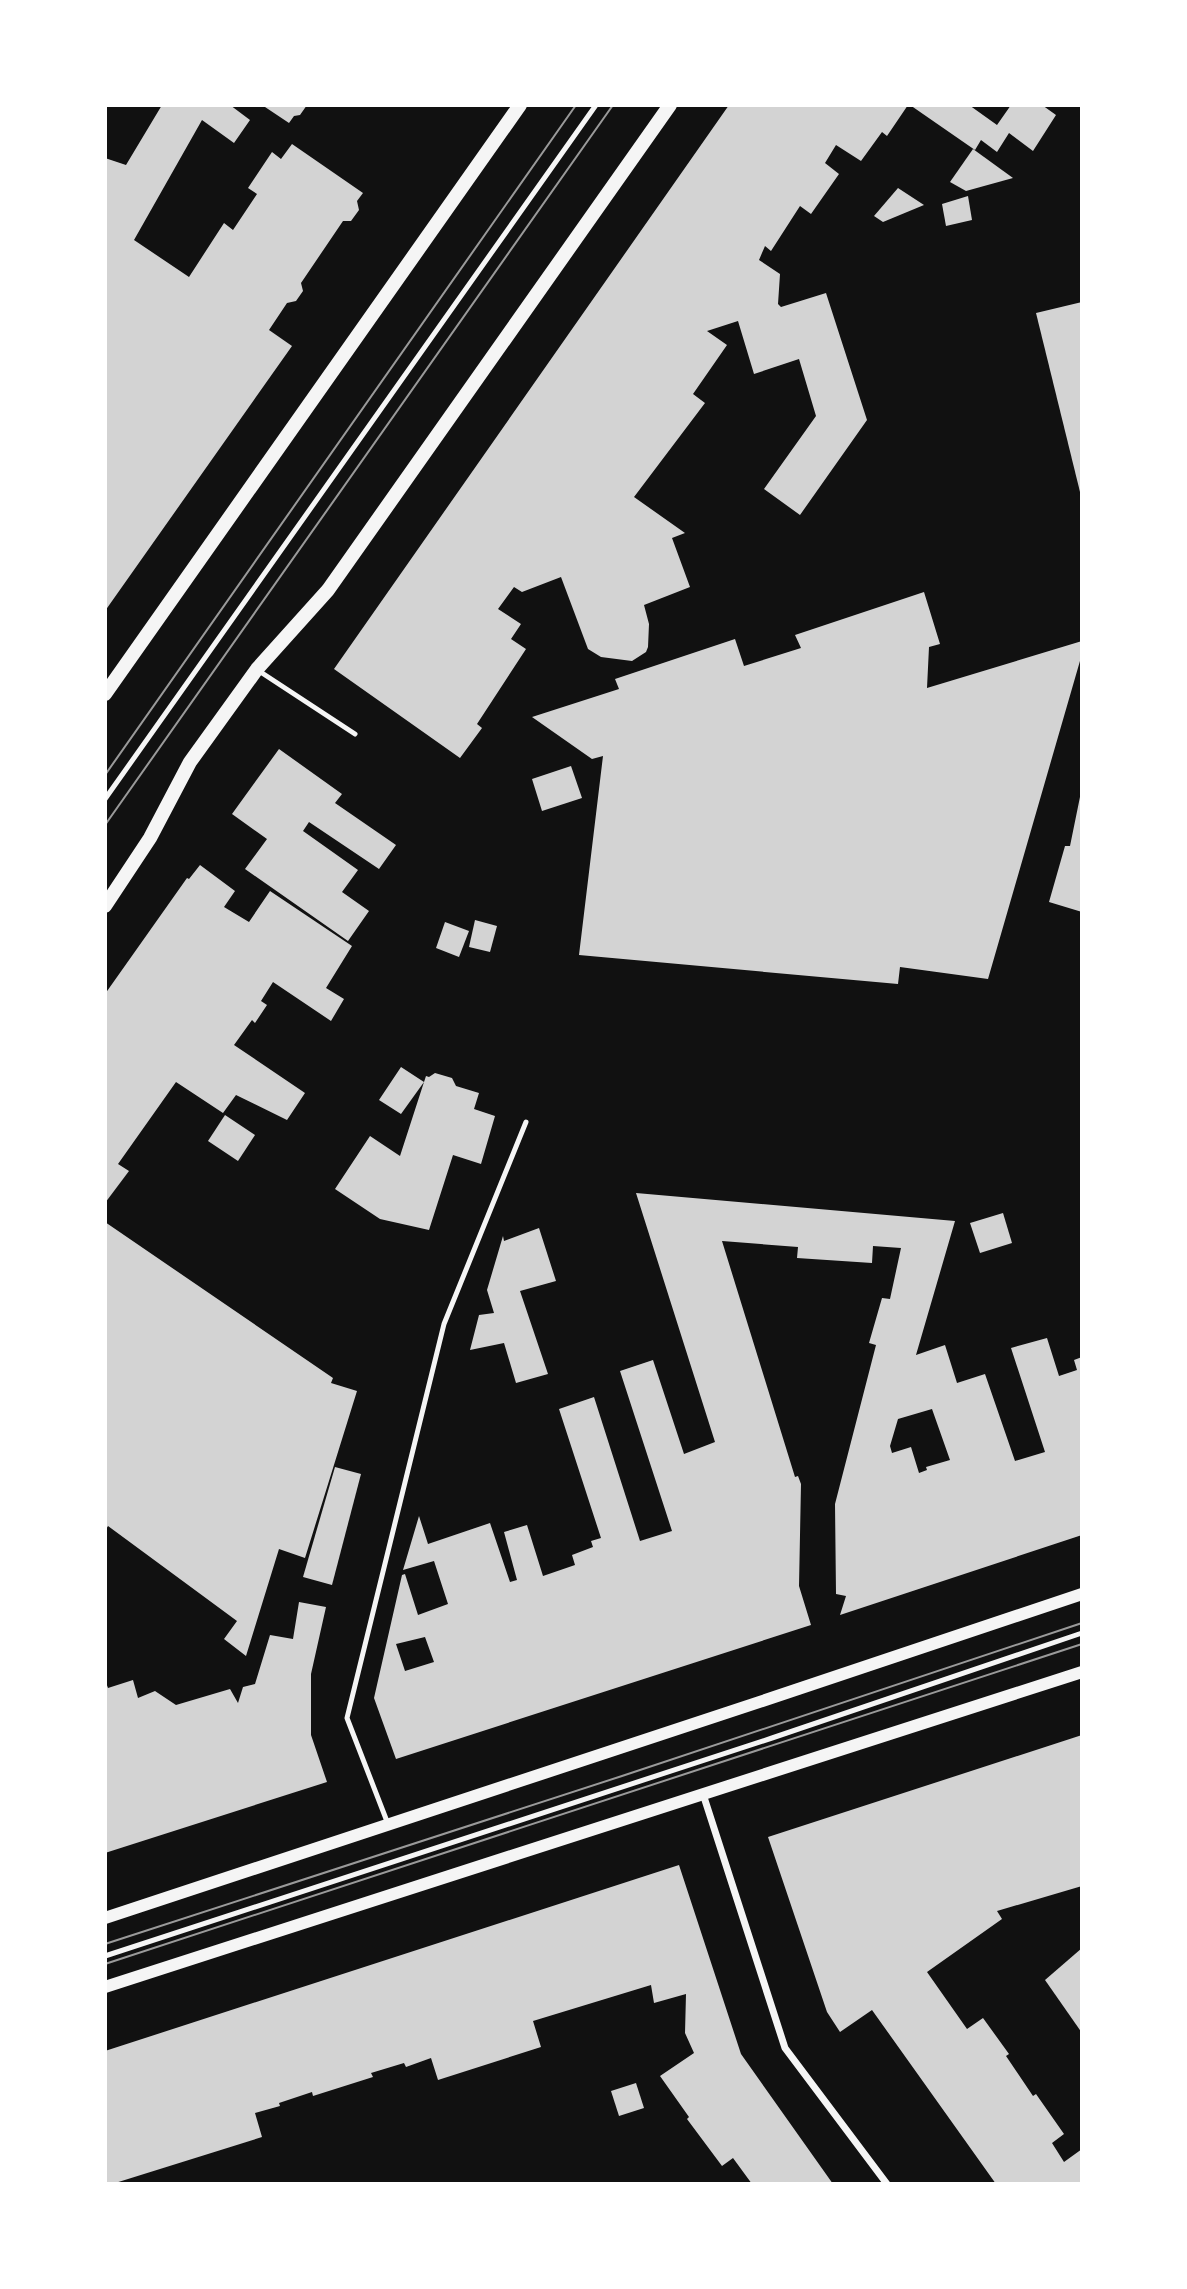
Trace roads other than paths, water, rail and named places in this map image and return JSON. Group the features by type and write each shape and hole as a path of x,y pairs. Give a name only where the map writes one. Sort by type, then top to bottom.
{"main road":[{"path":"105,694 520,105"},
{"path":"105,906 150,838 190,762 257,669 328,590 670,105"}],"street":[{"path":"105,1918 1082,1594"},
{"path":"105,1987 1082,1672"},
{"path":"703,1794 785,2048 887,2184"}],"lane":[{"path":"105,799 596,105"},
{"path":"257,669 355,734"},
{"path":"388,1824 347,1718 444,1324 526,1122"},
{"path":"105,1956 772,1738 1082,1633"}],"tram line":[{"path":"105,775 576,105"},
{"path":"105,825 613,105"},
{"path":"105,1944 1082,1623"},
{"path":"105,1964 1082,1644"}]}
